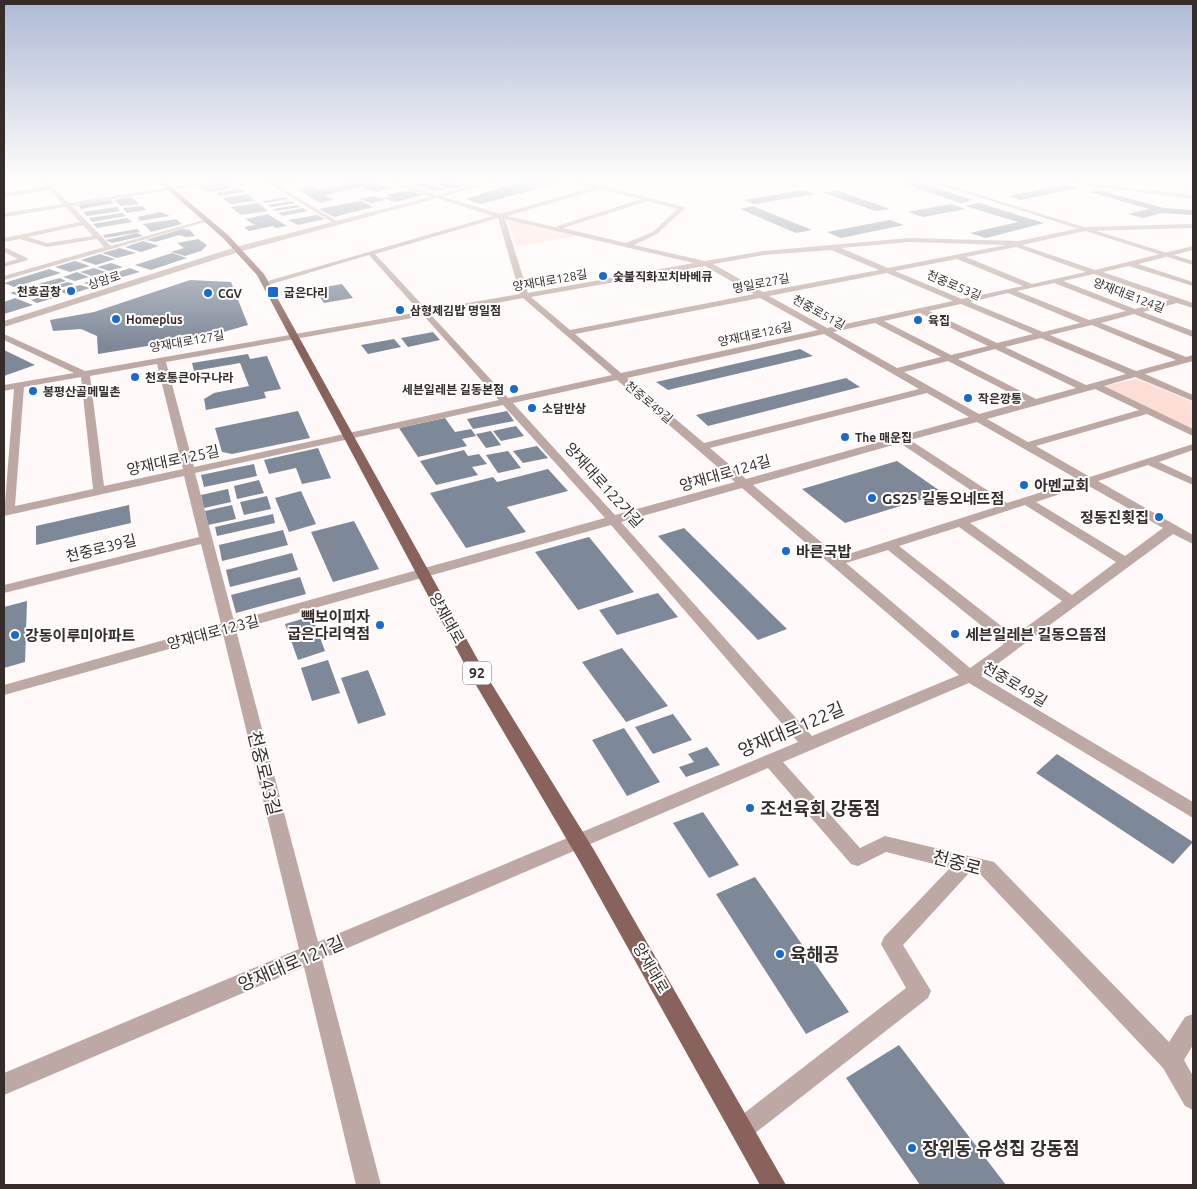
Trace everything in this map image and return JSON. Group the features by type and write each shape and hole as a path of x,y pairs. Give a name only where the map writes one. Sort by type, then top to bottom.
{"main road":[{"name":"양재대로","path":"225,235 239,249 265,283 481,680 578,842 774,1185"}],"street":[{"path":"5,277 156,235"},
{"name":"상암로","path":"4,324 239,249 290,235"},
{"path":"265,283 433,235"},
{"path":"507,235 525,296"},
{"name":"천중로51길","path":"587,235 707,264 980,417 1193,540"},
{"path":"627,245 649,235"},
{"name":"명일로27길","path":"568,333 1056,235"},
{"path":"1107,235 1193,263"},
{"path":"4,240 17,236 47,245 98,237 110,249"},
{"name":"양재대로128길","path":"295,336 764,253 910,240 1017,244"},
{"path":"1017,244 1193,306"},
{"name":"천중로53길","path":"830,246 1193,398"},
{"name":"양재대로126길","path":"348,437 1131,264 1193,248"},
{"path":"4,249 24,260 4,265"},
{"name":"양재대로122가길","path":"372,253 425,314 507,401 614,520 809,743"},
{"path":"958,256 1031,286"},
{"path":"1131,264 1193,284"},
{"name":"양재대로124길","path":"1054,281 1193,334"},
{"name":"양재대로124길","path":"1008,291 1190,360"},
{"name":"천중로49길","path":"525,296 970,676 1191,806"},
{"path":"896,371 1177,301"},
{"path":"920,310 995,346 1148,411 1193,433"},
{"path":"876,320 1035,402"},
{"name":"양재대로127길","path":"4,388 295,336"},
{"path":"4,337 84,374 99,491"},
{"name":"천중로43길","path":"161,360 369,1185"},
{"name":"양재대로124길","path":"423,574 901,439 1190,360"},
{"path":"7,511 19,386"},
{"path":"702,447 930,390"},
{"path":"1028,445 1148,411"},
{"name":"양재대로125길","path":"7,511 348,437"},
{"path":"901,439 1005,507"},
{"path":"837,562 1088,479 1193,447"},
{"path":"1148,461 1193,482"},
{"path":"1025,500 1125,562"},
{"path":"960,522 1071,601"},
{"name":"양재대로122길","path":"578,842 970,676 1172,528"},
{"name":"천중로39길","path":"4,588 206,538"},
{"path":"890,545 1014,644"},
{"name":"양재대로123길","path":"4,690 423,574"},
{"name":"천중로","path":"770,760 858,858 885,844 987,868 1171,1060 1193,1098"},
{"name":"양재대로121길","path":"4,1084 578,842"},
{"path":"742,1129 920,991 891,944 967,863"},
{"path":"1171,1060 1193,1025"}],"shaded area":[{"path":"513,235 577,236 517,246"},
{"path":"1137,379 1193,402 1193,430 1103,386"}],"building":[{"path":"103,235 120,235 105,238"},
{"path":"126,235 143,236 112,243 106,240"},
{"path":"161,235 177,235 155,242 146,240"},
{"path":"835,235 853,235 841,238"},
{"path":"978,235 996,235 986,238"},
{"path":"198,239 207,245 201,251 185,256 171,252 184,248 177,243"},
{"path":"143,241 159,246 141,252 125,247"},
{"path":"120,248 136,253 117,258 102,253"},
{"path":"172,253 187,258 151,270 135,265"},
{"path":"100,254 115,259 96,265 81,260"},
{"path":"75,261 90,266 70,272 55,267"},
{"path":"111,263 123,267 109,271 97,267"},
{"path":"94,268 106,272 92,276 80,272"},
{"path":"130,268 140,272 122,277 113,274"},
{"path":"49,269 61,273 14,287 4,283"},
{"path":"77,272 89,277 75,281 63,277"},
{"path":"104,277 114,280 94,287 84,283"},
{"path":"60,278 66,281 44,287 38,284"},
{"path":"190,280 231,282 248,325 209,336 98,354 97,336 81,329 53,331 50,320 94,312"},
{"path":"68,282 74,284 52,290 46,288"},
{"path":"342,284 353,298 324,303 314,289"},
{"path":"80,285 90,288 69,295 59,291"},
{"path":"33,286 39,289 16,295 10,293"},
{"path":"42,289 48,292 25,299 19,296"},
{"path":"53,293 60,296 37,303 31,300"},
{"path":"15,298 33,305 4,314 4,302"},
{"path":"433,332 440,340 408,347 401,338"},
{"path":"394,339 401,347 368,354 361,345"},
{"path":"800,349 813,356 668,390 656,382"},
{"path":"4,350 35,365 4,376"},
{"path":"248,354 250,359 267,356 281,389 264,392 266,398 206,410 204,399 214,393 249,386 240,363 194,371 192,363"},
{"path":"846,378 860,387 708,426 696,415"},
{"path":"298,411 310,438 232,454 222,452 215,428"},
{"path":"507,411 514,421 473,429 467,419"},
{"path":"445,418 455,432 471,429 476,436 462,439 467,446 418,457 399,428"},
{"path":"516,426 524,436 501,441 493,431"},
{"path":"491,431 501,445 486,448 476,434"},
{"path":"537,446 548,458 523,463 513,451"},
{"path":"318,448 331,478 302,484 296,468 269,474 264,460"},
{"path":"464,450 468,456 479,454 487,464 472,467 478,475 436,485 420,461"},
{"path":"508,451 521,468 498,473 486,455"},
{"path":"897,461 943,493 845,523 802,489"},
{"path":"254,464 257,476 204,487 201,475"},
{"path":"548,469 568,491 507,507 526,532 466,548 430,493 493,477 497,482"},
{"path":"259,480 264,493 237,499 234,486"},
{"path":"228,489 231,502 204,508 201,495"},
{"path":"301,491 316,524 289,532 275,498"},
{"path":"267,496 271,509 244,515 240,502"},
{"path":"129,505 131,523 36,545 36,526"},
{"path":"232,505 236,519 208,525 205,511"},
{"path":"273,514 275,523 217,536 215,527"},
{"path":"354,521 379,569 333,582 311,532"},
{"path":"684,528 787,629 758,640 658,536"},
{"path":"283,530 288,545 222,561 219,545"},
{"path":"589,537 634,592 578,610 535,552"},
{"path":"292,553 298,570 230,587 226,570"},
{"path":"300,577 306,594 236,613 231,595"},
{"path":"658,593 678,617 617,635 599,610"},
{"name":"강동이루미아파트","path":"27,601 25,662 4,668 4,607"},
{"path":"312,616 325,651 298,660 285,624"},
{"path":"622,648 668,706 626,722 582,662"},
{"path":"328,660 340,693 312,701 301,668"},
{"path":"368,670 386,715 358,724 341,678"},
{"path":"673,714 692,740 653,754 635,727"},
{"path":"624,728 660,782 627,796 592,740"},
{"path":"707,747 720,765 686,777 679,767 694,762 688,754"},
{"path":"1057,754 1193,842 1173,864 1036,773"},
{"path":"703,812 739,865 709,878 673,823"},
{"path":"755,877 849,1012 806,1034 716,894"},
{"path":"899,1045 1006,1185 920,1185 846,1078"}],"place":[{"name":"숯불직화꼬치바베큐","path":"603,276"},
{"name":"천호곱창","path":"71,291"},
{"name":"굽은다리","path":"273,292"},
{"name":"CGV","path":"208,293"},
{"name":"삼형제김밥 명일점","path":"400,310"},
{"name":"Homeplus","path":"116,319"},
{"name":"육집","path":"918,320"},
{"name":"천호통큰아구나라","path":"135,377"},
{"name":"세븐일레븐 길동본점","path":"514,389"},
{"name":"봉평산골메밀촌","path":"33,391"},
{"name":"작은깡통","path":"968,398"},
{"name":"소담반상","path":"532,408"},
{"name":"The 매운집","path":"845,437"},
{"name":"아멘교회","path":"1024,485"},
{"name":"GS25 길동오네뜨점","path":"872,498"},
{"name":"정동진횟집","path":"1159,517"},
{"name":"바른국밥","path":"786,551"},
{"name":"빽보이피자 굽은다리역점","path":"380,625"},
{"name":"세븐일레븐 길동으뜸점","path":"955,634"},
{"name":"강동이루미아파트","path":"15,635"},
{"name":"조선육회 강동점","path":"750,808"},
{"name":"육해공","path":"780,954"},
{"name":"장위동 유성집 강동점","path":"912,1148"}]}
